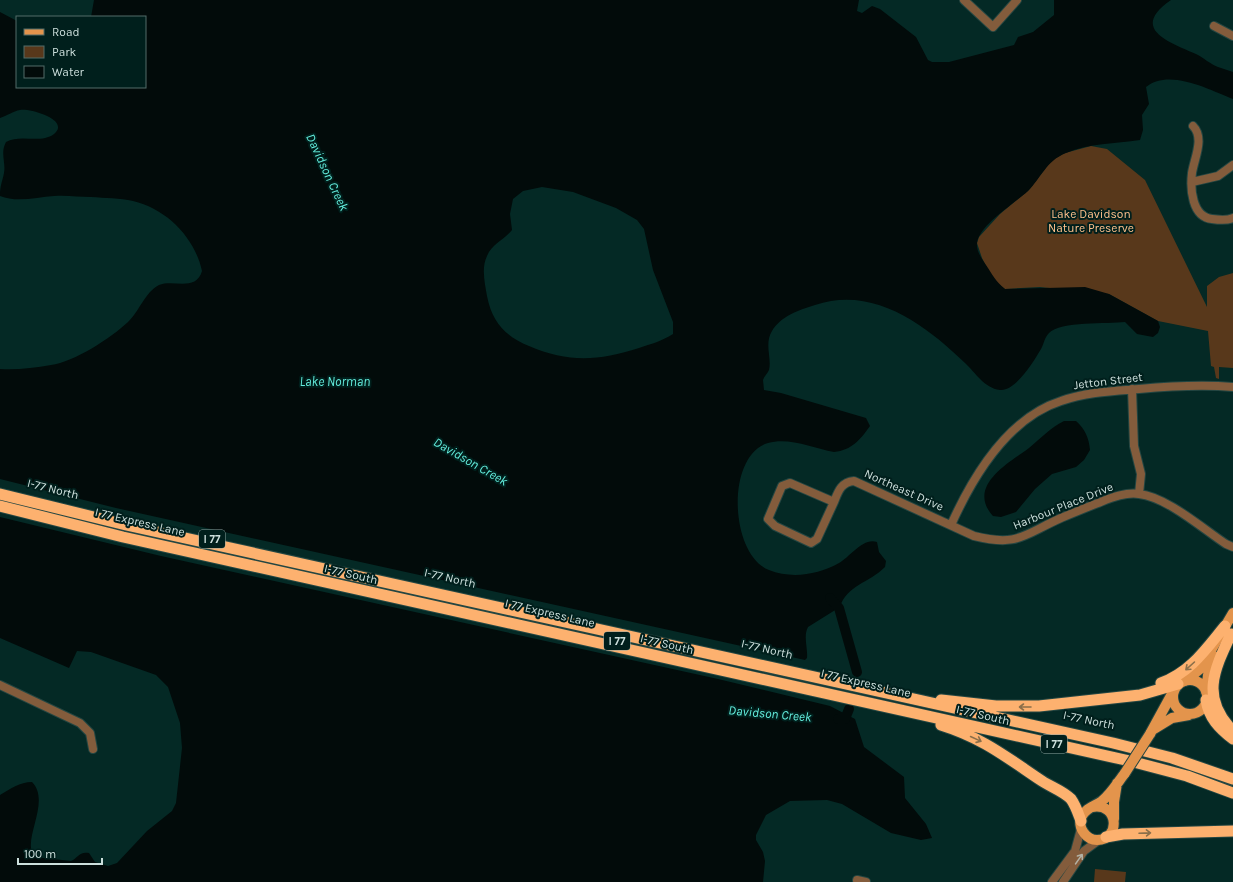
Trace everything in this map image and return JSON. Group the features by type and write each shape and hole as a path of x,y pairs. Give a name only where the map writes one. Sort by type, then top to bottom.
{"highway":[{"name":"I-77 North","path":"0,488 120,519 1140,744 1186,757 1233,773"},
{"name":"I 77 Express Lane","path":"0,494 126,525 1113,743 1172,758 1233,779"},
{"name":"I 77 Express Lane","path":"0,500 125,532 1131,756 1188,771 1233,787"},
{"name":"I-77 South","path":"0,506 131,539 1130,761 1187,776 1233,793"},
{"path":"1084,700 1146,687 1170,680 1196,661 1229,630"},
{"path":"1229,630 1216,665 1212,684 1218,709 1233,731"},
{"path":"937,700 1024,707 1140,695 1179,685"},
{"path":"1206,696 1208,710 1214,721 1233,739"},
{"path":"873,704 959,731 998,750 1068,796 1076,806 1081,825"},
{"path":"1102,839 1123,834 1233,831"}],"main road":[{"path":"1152,732 1172,718 1201,710 1206,696 1208,675 1212,662 1229,630 1233,613"},
{"path":"1117,783 1113,806 1113,829 1102,839 1088,838 1081,825 1085,811 1102,801 1125,773 1152,732 1179,685 1200,669 1229,630"},
{"path":"1179,685 1196,681 1202,686 1206,696"},
{"path":"1179,685 1173,698 1175,705 1180,711 1190,714"},
{"path":"1092,807 1106,809 1111,814 1114,821"}],"street":[{"path":"969,2 993,27 1017,0"},
{"path":"1214,26 1233,36"},
{"path":"1193,126 1198,134 1197,154 1192,171 1194,202 1201,214 1210,219 1229,220 1233,218"},
{"path":"1192,182 1218,176 1233,165"},
{"name":"Jetton Street","path":"951,525 965,495 984,463 1016,429 1030,417 1051,404 1079,396 1179,385 1233,387"},
{"path":"1132,390 1134,446 1141,474 1139,494"},
{"name":"Northeast Drive","path":"834,502 796,485 785,484 779,491 768,519 775,526 811,543 818,539 842,485 848,481 854,481 951,525"},
{"name":"Harbour Place Drive","path":"951,525 974,536 993,541 1010,540 1024,537 1060,518 1114,497 1139,494 1169,506 1229,546"},
{"path":"1229,546 1233,553"},
{"path":"0,685 80,723 90,733 93,749"},
{"path":"1052,882 1077,847 1081,825"},
{"path":"1063,882 1084,851 1102,839"},
{"path":"857,880 866,882"}],"green space":[{"name":"Lake Davidson Nature Preserve","path":"1091,146 1107,149 1145,180 1207,307 1207,286 1219,277 1233,273 1233,368 1219,367 1219,379 1216,378 1214,367 1211,366 1208,331 1158,321 1109,294 1040,287 1005,289 997,283 990,274 977,243 979,237 1000,214 1029,190 1052,160 1065,153"},
{"path":"1095,869 1126,872 1125,882 1094,882"}],"water":[{"name":"Lake Norman","path":"94,0 859,0 857,11 862,13 872,6 880,9 916,37 928,60 932,62 949,62 1014,45 1018,37 1033,32 1054,15 1054,0 1171,0 1159,10 1153,19 1153,27 1165,39 1175,45 1196,54 1215,66 1233,72 1233,99 1190,82 1166,80 1155,82 1146,87 1149,104 1142,115 1143,130 1140,140 1084,147 1059,156 1053,160 1028,191 998,215 979,236 977,249 994,278 1005,289 1085,287 1109,294 1158,321 1160,327 1158,333 1153,337 1137,334 1125,322 1063,326 1055,329 1047,335 1038,354 1024,375 1012,386 1000,390 994,389 981,380 950,349 916,323 897,312 878,305 857,300 836,300 815,305 797,311 780,321 772,331 768,346 770,365 763,380 764,390 781,393 866,418 870,426 855,444 840,451 834,452 784,441 768,443 754,452 745,466 739,485 738,506 740,527 746,546 756,561 769,570 777,573 795,575 813,573 831,567 839,563 857,548 867,542 872,541 877,542 879,552 886,561 885,567 848,594 840,607 808,627 806,634 807,658 805,660 116,508 0,479 0,369 51,365 60,363 81,354 102,342 128,322 154,288 159,285 171,283 184,284 195,281 202,271 193,247 186,236 168,218 145,205 128,200 107,198 59,196 13,199 0,196 4,173 3,150 6,142 18,139 37,139 49,137 58,129 57,124 53,120 40,113 32,111 20,110 0,118 0,12 16,20 16,88 146,88 146,16 91,16","holes":["542,187 573,192 616,208 637,220 644,229 653,270 673,322 673,334 652,344 610,356 597,358 570,358 543,352 513,338 506,333 496,321 489,305 484,276 484,266 487,256 492,248 512,230 510,214 513,199 523,191"]},
{"path":"1064,421 1076,421 1086,434 1090,450 1084,460 1076,467 1052,474 1035,489 1016,512 1001,517 993,516 986,505 984,495 987,485 993,476 1050,430"},
{"path":"0,517 161,556 718,679 830,706 855,719 864,747 904,777 905,798 926,824 932,838 921,840 891,833 842,804 827,800 790,801 766,815 756,835 756,840 763,852 765,861 763,882 0,882 0,795 15,786 28,782 32,782 37,790 39,800 38,811 31,842 31,850 35,857 71,861 83,853 89,853 95,862 108,866 117,863 147,831 172,811 176,803 182,748 180,723 168,687 156,675 91,652 77,651 69,668 0,638"}],"waterway":[{"name":"Davidson Creek","path":"830,598 839,608 857,672"},
{"name":"Davidson Creek","path":"838,719 845,719 849,709"}]}
